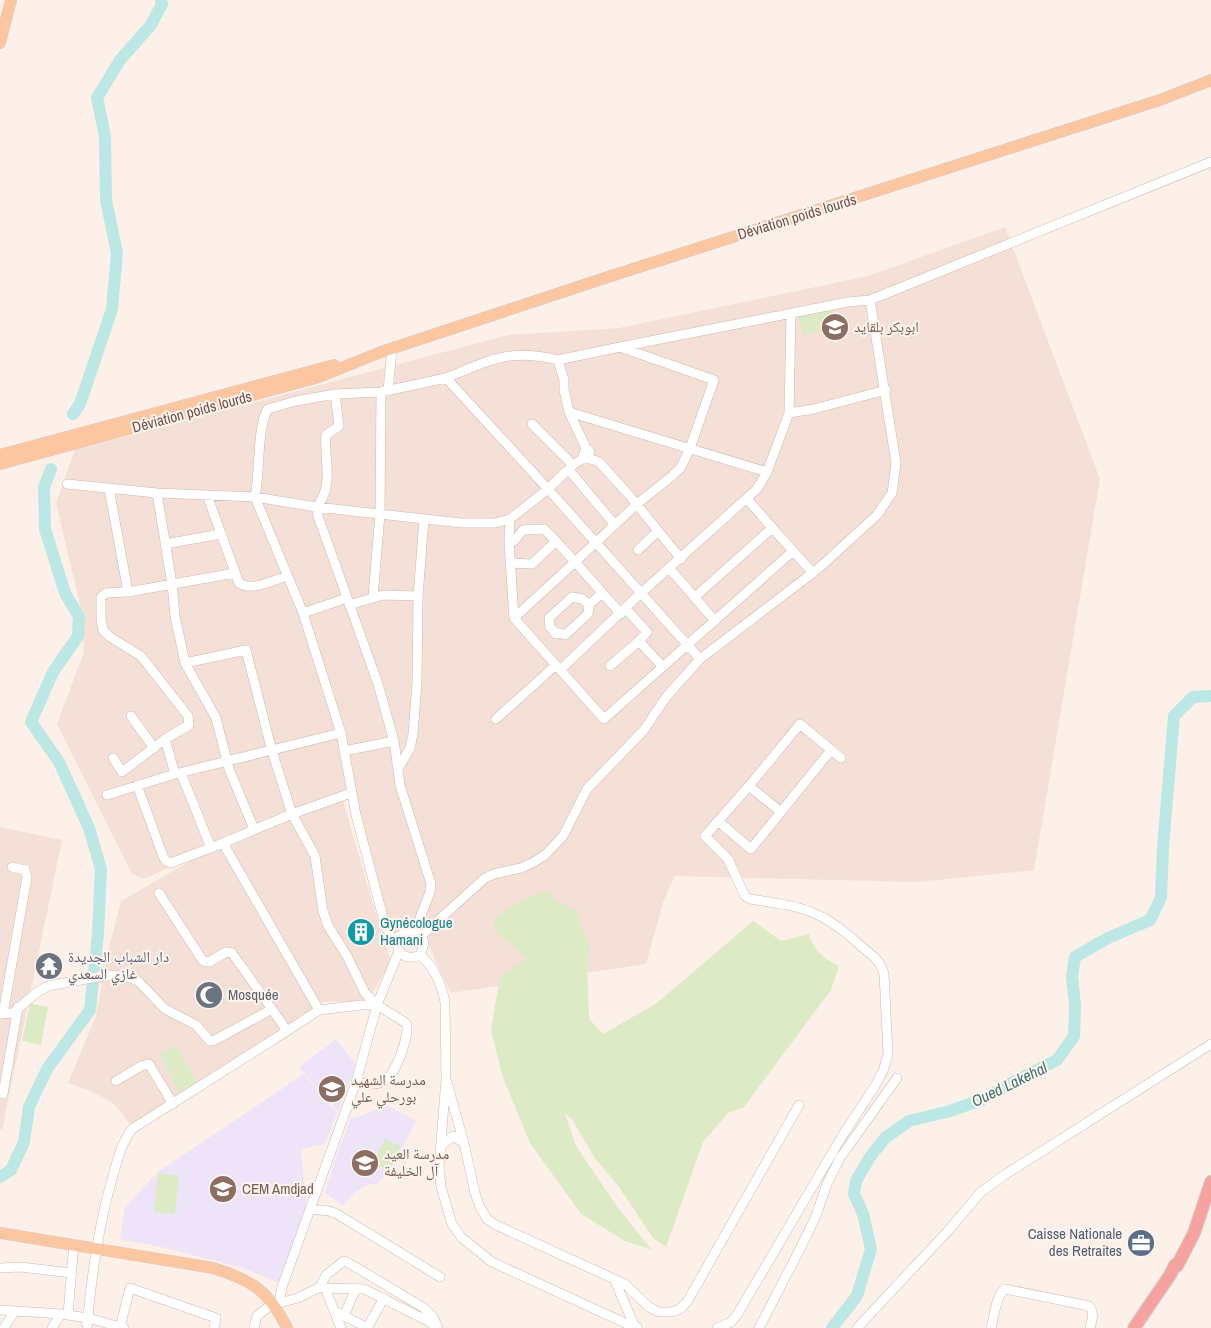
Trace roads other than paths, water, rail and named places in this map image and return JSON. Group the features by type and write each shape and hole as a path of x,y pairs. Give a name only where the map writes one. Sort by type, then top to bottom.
{"highway":[{"path":"1134,1328 1175,1265 1177,1266 1194,1233 1211,1182"}],"main road":[{"path":"0,42 11,0"},
{"name":"Déviation poids lourds","path":"0,464 319,377 387,351 608,277 1160,100 1211,80"},
{"name":"Déviation poids lourds","path":"0,455 387,351"},
{"path":"0,1233 213,1268 235,1275 258,1288 276,1304 287,1328"}],"street":[{"path":"276,1304 356,1082 377,1005 398,947 400,936 402,933 410,930 418,933 424,944 420,955 412,958 405,956 398,947 390,936 385,925 352,793 341,733 303,613 255,498 258,485 262,422 268,409 296,401 335,394 384,392 446,378 494,358 511,355 540,356 558,360 848,302 870,300 1211,162"},
{"path":"418,933 485,878 521,868 534,862 555,846 571,822 587,789 644,730 666,697 700,659 813,573 877,515 892,493 896,463 886,390 870,300"},
{"path":"496,719 623,612 757,490 767,472 789,412 791,314"},
{"path":"514,618 636,504 672,476 681,467 690,448 714,380 620,347"},
{"path":"373,597 380,514 387,351"},
{"path":"558,360 564,380 564,390 569,412 586,448 636,504 681,559"},
{"path":"446,378 700,659"},
{"path":"789,412 814,409 886,390"},
{"path":"335,394 339,426 326,435 325,447 328,474 324,494 316,506 378,684 394,741 400,785 431,884 418,933"},
{"path":"569,412 767,472"},
{"path":"532,424 571,468 614,525"},
{"path":"67,484 156,493 255,498 460,523 495,523 510,519 548,489 582,459 586,448"},
{"path":"582,459 600,462"},
{"path":"109,488 128,592"},
{"path":"156,493 172,584 175,616 185,663 216,718 227,762 254,829"},
{"path":"207,495 239,583 244,587 252,587 287,576"},
{"path":"747,499 813,573"},
{"path":"398,769 410,748 413,734 417,683 418,596 424,519"},
{"path":"510,519 508,542 514,618 604,719 793,551"},
{"path":"695,597 772,528"},
{"path":"508,542 514,541 523,530 544,529 576,562 602,593 647,632 610,666"},
{"path":"638,550 658,531"},
{"path":"165,544 221,534"},
{"path":"510,563 532,564 556,541"},
{"path":"670,569 715,620"},
{"path":"113,758 122,772 165,739 189,725 188,716 141,656 110,637 104,630 101,620 101,597 106,593 128,592 235,573"},
{"path":"589,605 582,598 572,597 549,618 550,627 556,634 565,635 588,614 589,605 602,593"},
{"path":"303,613 383,595 418,596"},
{"path":"639,641 662,667"},
{"path":"185,663 246,650 272,751 292,814 315,856 323,911 328,926 347,956 365,993 377,1005 406,1023 408,1027 407,1036 391,1077 384,1082 373,1085 356,1082"},
{"path":"131,716 154,748"},
{"path":"717,1328 730,1322 737,1315 844,1133 875,1086 883,1071 888,1054 884,980 880,963 845,931 819,914 805,909 750,899 746,896 728,859 705,836 800,724 841,758"},
{"path":"107,795 178,774 341,733"},
{"path":"165,739 178,774 211,848"},
{"path":"344,752 394,741"},
{"path":"718,822 751,849 831,750"},
{"path":"137,785 163,856 166,861 171,863 222,844 292,814 352,793"},
{"path":"749,786 781,812"},
{"path":"222,844 320,1010"},
{"path":"12,867 25,870 27,877 1,1014 13,1013 36,993 48,986 108,975 125,976 138,981 165,1010 196,1025 210,1041 272,1009"},
{"path":"159,893 203,961 209,962 226,952 232,953 287,1031"},
{"path":"420,955 432,967 443,990 445,1002 446,1079 439,1168 441,1187 452,1224 461,1237 492,1262 638,1328"},
{"path":"87,1328 96,1249 105,1206 123,1141 132,1130 320,1010 377,1005"},
{"path":"3,1094 18,1008"},
{"path":"857,1328 947,1232 981,1192 1006,1174 1211,1044"},
{"path":"116,1081 141,1066 149,1064 173,1104"},
{"path":"759,1328 816,1216 827,1184 840,1158 897,1078"},
{"path":"446,1079 464,1143 475,1193 487,1219 496,1225 625,1284 649,1307 659,1312 671,1312 680,1309 687,1302 799,1105"},
{"path":"440,1147 453,1136 464,1143"},
{"path":"310,1209 337,1214 440,1277"},
{"path":"52,1328 64,1314 74,1244"},
{"path":"254,1328 257,1316 276,1304 298,1298 322,1287 364,1289 384,1298 433,1327 435,1320 424,1308 347,1262 344,1261 326,1275 322,1287"},
{"path":"0,1268 21,1267 71,1273"},
{"path":"614,1279 638,1328"},
{"path":"322,1287 332,1303 342,1328"},
{"path":"0,1310 64,1314 122,1327 130,1288 216,1318 214,1328"},
{"path":"344,1316 356,1288"},
{"path":"991,1328 998,1297 1001,1291 1005,1289 1089,1306 1093,1315 1090,1328"},
{"path":"334,1311 367,1328 384,1298"},
{"path":"4,1328 15,1311"},
{"path":"81,1328 88,1318"}],"waterway":[{"path":"73,414 80,404 112,309 117,253 106,200 105,136 97,98 120,60 151,25 162,4 161,0"},
{"path":"0,1177 11,1170 24,1142 29,1107 47,1069 90,1010 98,934 101,869 89,828 59,762 31,722 53,672 78,636 79,617 65,593 45,529 44,487 51,469"},
{"name":"Oued Lakehal","path":"832,1328 857,1296 871,1249 863,1214 854,1194 856,1181 870,1157 885,1138 909,1121 950,1111 981,1100 1057,1060 1074,1036 1075,1006 1072,976 1075,957 1108,938 1150,920 1161,898 1163,847 1174,716 1193,697 1211,696"}],"place":[{"name":"ابوبكر بلقايد","path":"835,327"},
{"name":"Gynécologue Hamani","path":"361,932"},
{"name":"دار الشباب الجديدة غازي السعدي","path":"49,966"},
{"name":"Mosquée","path":"209,995"},
{"name":"مدرسة الشهيد بورحلي علي","path":"332,1089"},
{"name":"مدرسة العيد آل الخليفة","path":"365,1163"},
{"name":"CEM Amdjad","path":"223,1189"},
{"name":"Caisse Nationale des Retraites","path":"1141,1243"}]}
